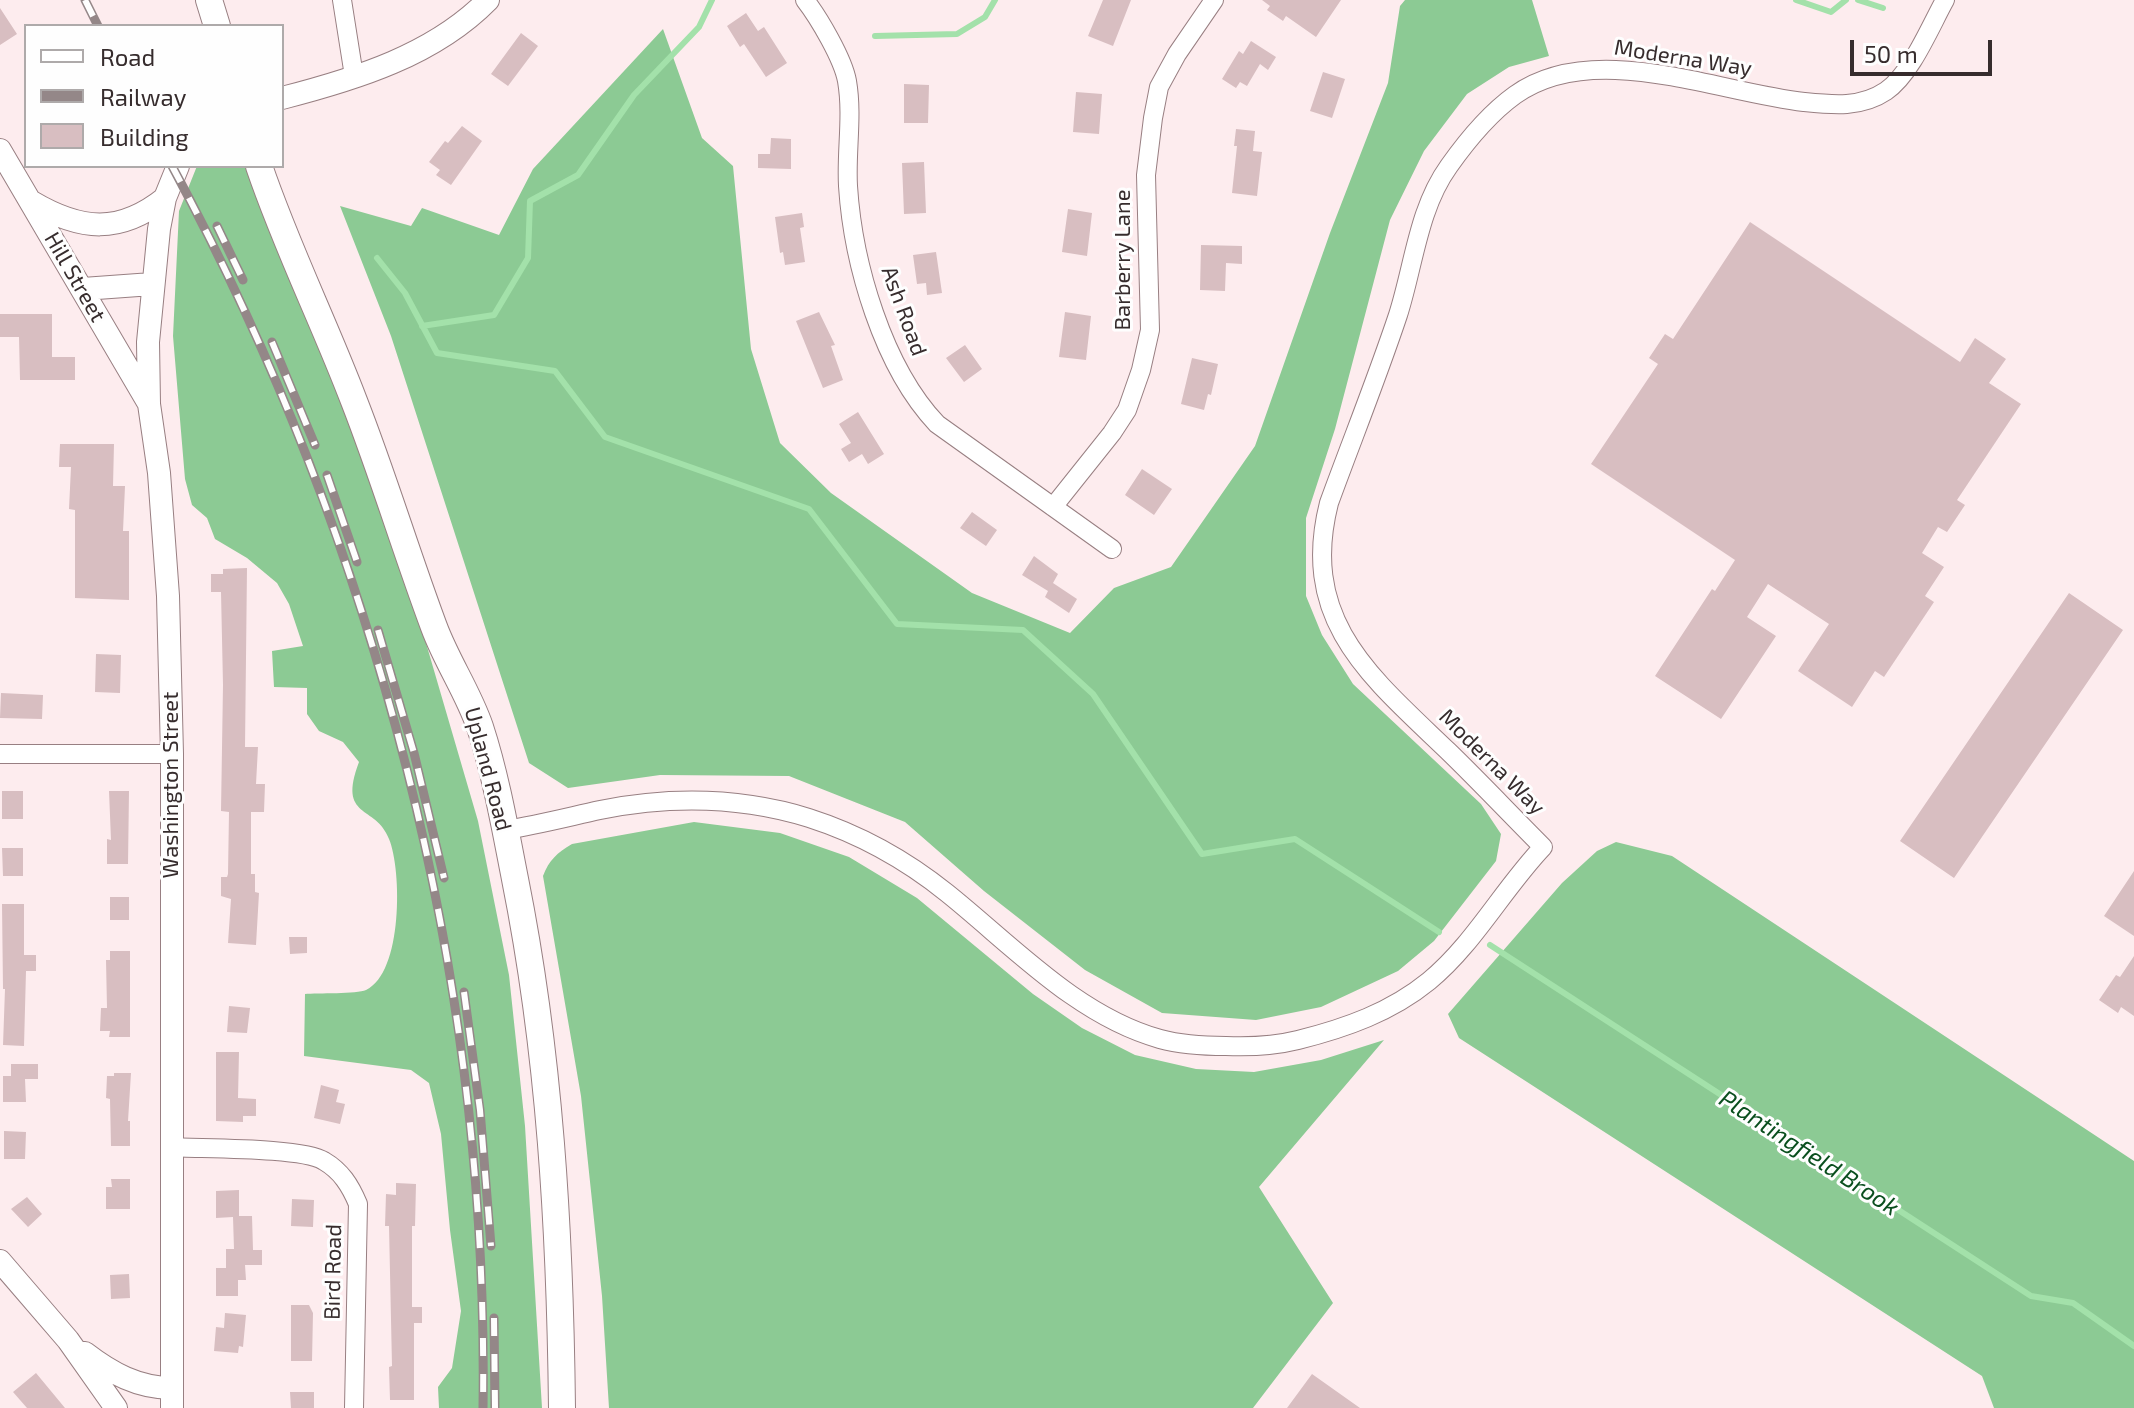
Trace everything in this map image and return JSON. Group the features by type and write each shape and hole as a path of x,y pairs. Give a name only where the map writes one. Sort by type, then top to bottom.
{"main road":[{"path":"209,0 216,24"},
{"name":"Upland Road","path":"260,168 354,401 450,667 475,714 505,830 531,974 549,1109 559,1240 562,1408"}],"street":[{"path":"342,0 354,76"},
{"path":"284,97 354,76 421,50 459,26 488,0"},
{"name":"Barberry Lane","path":"1053,507 1127,410 1141,370 1150,330 1146,175 1159,87 1177,54 1214,0"},
{"name":"Moderna Way","path":"505,830 601,810 680,801 732,802 811,819 860,837 925,877 1082,1001 1142,1032 1180,1043 1244,1047 1287,1043 1368,1019 1401,1001 1431,980 1458,951 1519,872 1543,847 1399,705 1360,662 1337,624 1323,577 1320,555 1322,530 1329,503 1397,317 1425,212 1435,187 1452,162 1501,107 1533,84 1554,75 1614,69 1783,100 1829,105 1868,101 1897,82 1945,0"},
{"name":"Ash Road","path":"810,2 847,79 850,122 848,185 854,228 865,279 883,335 902,377 920,406 937,424 1112,549"},
{"name":"Hill Street","path":"0,150 149,404"},
{"name":"Washington Street","path":"172,1398 172,754 163,515 149,404 148,342 152,284 165,198 177,168"},
{"path":"31,202 63,219 107,225 142,215 165,198"},
{"path":"83,289 152,284"},
{"path":"0,754 172,754"},
{"name":"Bird Road","path":"170,1147 288,1153 321,1159 341,1173 351,1186 358,1204 354,1408"},
{"path":"0,1261 68,1340 116,1408"},
{"path":"68,1340 106,1369 172,1398"}],"green space":[{"path":"1405,0 1532,0 1549,56 1509,67 1467,94 1424,151 1390,220 1335,429 1306,518 1306,596 1322,635 1353,684 1481,804 1501,834 1496,861 1434,941 1398,971 1321,1007 1256,1020 1162,1013 1085,970 984,891 905,822 789,776 660,775 568,788 529,763 391,336 340,206 411,226 422,208 499,235 533,169 663,29 702,138 733,166 751,349 780,443 831,493 972,593 1070,633 1114,588 1171,567 1255,446 1330,233 1388,83 1400,6"},
{"path":"196,168 249,168 395,537 478,821 509,975 525,1126 542,1408 439,1408 438,1387 452,1368 461,1311 441,1134 429,1083 411,1070 304,1056 305,994 366,990 378,980 387,964 396,920 396,873 389,839 383,828 355,803 353,781 359,762 343,742 319,731 307,714 307,688 274,687 272,651 303,646 289,604 277,583 247,558 215,539 207,518 192,505 185,479 173,336 179,211"},
{"path":"694,822 780,833 849,857 917,898 1033,994 1082,1028 1135,1055 1196,1069 1254,1072 1321,1060 1384,1040 1259,1187 1333,1303 1253,1408 609,1408 602,1296 581,1096 543,876 554,857 572,844"},
{"path":"1616,842 1672,856 2134,1161 2134,1408 1994,1408 1982,1376 1459,1038 1448,1014 1562,883 1597,851"}],"building":[{"path":"1103,0 1131,0 1113,46 1088,36"},
{"path":"1262,0 1341,0 1316,37 1286,16 1283,21 1267,10 1270,6"},
{"path":"0,8 17,34 0,45"},
{"path":"746,13 758,31 764,27 787,63 766,77 744,44 740,47 727,26"},
{"path":"521,33 538,46 508,86 491,74"},
{"path":"1251,41 1276,57 1268,70 1260,64 1247,86 1240,82 1236,88 1222,79 1239,51 1243,54"},
{"path":"1323,72 1345,79 1332,118 1310,111"},
{"path":"904,84 929,85 928,123 904,123"},
{"path":"1076,92 1102,94 1099,134 1073,132"},
{"path":"462,126 482,141 451,185 436,175 440,170 429,162"},
{"path":"1236,129 1255,131 1253,151 1262,152 1257,196 1232,193"},
{"path":"771,138 791,139 791,169 758,168 758,154 770,154"},
{"path":"924,162 926,213 904,214 902,163"},
{"path":"1068,209 1092,213 1087,256 1062,252"},
{"path":"802,213 804,227 800,228 805,262 785,265 783,252 780,253 775,217"},
{"path":"1750,222 1960,362 1975,338 2006,359 1989,383 2021,404 1957,500 1965,505 1947,532 1938,527 1922,553 1944,567 1925,596 1934,602 1884,677 1875,671 1852,707 1798,671 1829,624 1768,584 1747,617 1776,636 1721,719 1655,676 1712,589 1715,591 1735,560 1591,464 1658,364 1649,358 1665,334 1673,339"},
{"path":"1201,245 1242,246 1242,264 1226,263 1225,291 1200,290"},
{"path":"936,252 942,293 927,295 926,283 917,284 913,255"},
{"path":"819,312 835,345 831,346 843,380 823,388 796,321"},
{"path":"1065,312 1091,316 1086,360 1059,357"},
{"path":"0,314 52,314 52,357 75,357 75,380 20,380 19,337 0,337"},
{"path":"965,345 982,369 964,382 946,358"},
{"path":"1192,358 1218,364 1204,410 1181,404"},
{"path":"858,412 884,454 868,464 862,454 849,462 841,449 851,443 839,424"},
{"path":"60,444 114,444 113,486 125,486 123,531 129,531 129,600 75,598 75,510 69,509 71,467 59,467"},
{"path":"1142,469 1172,489 1154,515 1125,495"},
{"path":"972,512 997,530 986,546 960,528"},
{"path":"1034,556 1058,574 1053,583 1077,599 1069,613 1045,597 1048,591 1022,575"},
{"path":"247,568 245,747 258,747 256,784 265,784 264,812 251,812 251,874 255,874 255,892 259,893 256,945 228,943 231,899 221,896 221,877 228,874 229,812 221,811 221,592 211,592 211,574 223,574 223,569"},
{"path":"2069,593 2123,630 1954,878 1900,841"},
{"path":"96,654 121,655 120,693 95,692"},
{"path":"1,693 43,695 42,719 0,718"},
{"path":"2,791 23,791 23,819 2,819"},
{"path":"109,791 129,791 128,864 107,864 107,839 111,840"},
{"path":"2,848 23,848 23,876 3,876"},
{"path":"2134,871 2134,936 2104,916"},
{"path":"110,897 129,897 129,920 110,920"},
{"path":"2,904 24,904 24,955 36,955 36,971 26,971 24,1046 3,1045"},
{"path":"289,937 307,937 307,953 290,954"},
{"path":"110,951 130,951 130,1037 109,1037 110,1031 100,1031 101,1008 107,1008 106,960 110,960"},
{"path":"2134,956 2134,1016 2121,1007 2118,1013 2099,1000"},
{"path":"229,1006 250,1008 247,1033 227,1032"},
{"path":"216,1052 239,1052 238,1098 256,1099 256,1116 243,1116 243,1122 216,1121"},
{"path":"11,1064 38,1064 38,1079 25,1079 26,1102 3,1102 3,1076 11,1076"},
{"path":"114,1073 131,1073 130,1146 111,1146 110,1099 106,1098 107,1076 114,1076"},
{"path":"321,1085 339,1090 336,1102 345,1104 340,1124 314,1118"},
{"path":"4,1131 26,1132 25,1159 4,1159"},
{"path":"111,1179 130,1179 130,1209 106,1209 106,1187 112,1187"},
{"path":"396,1183 416,1184 415,1226 412,1226 412,1307 422,1307 422,1323 414,1323 414,1400 390,1400 389,1226 385,1226 386,1194 396,1195"},
{"path":"239,1190 239,1216 252,1216 253,1250 262,1250 262,1265 245,1265 246,1280 238,1280 238,1296 216,1296 216,1268 226,1268 226,1249 234,1249 233,1217 216,1218 216,1191"},
{"path":"27,1197 42,1214 28,1227 11,1209"},
{"path":"292,1199 314,1200 313,1227 291,1226"},
{"path":"129,1274 130,1298 111,1299 110,1275"},
{"path":"291,1305 309,1305 313,1313 312,1361 291,1361"},
{"path":"225,1313 246,1315 243,1347 239,1346 238,1353 214,1351 216,1327 224,1328"},
{"path":"36,1373 65,1408 27,1408 13,1392"},
{"path":"1312,1374 1360,1408 1287,1408"},
{"path":"290,1392 314,1392 314,1408 291,1408"}],"waterway":[{"path":"422,326 494,315 528,258 530,201 578,175 634,95 699,27 712,0"},
{"path":"875,36 957,34 985,17 995,0"},
{"path":"1796,0 1831,12 1846,0"},
{"path":"1858,0 1883,8"},
{"name":"Plantingfield Brook","path":"377,258 405,293 437,353 555,371 605,437 809,509 897,624 1023,630 1093,694 1202,854 1295,839 1439,932"},
{"name":"Plantingfield Brook","path":"1490,945 2031,1296 2073,1303 2134,1346"}],"railway":[{"path":"85,0 97,24"},
{"path":"173,168 244,310 308,459 362,611 406,767 441,925 466,1085 480,1246 483,1408"},
{"path":"217,226 243,280"},
{"path":"272,342 315,445"},
{"path":"327,475 357,562"},
{"path":"378,630 414,753 444,878"},
{"path":"464,992 480,1110 491,1246"},
{"path":"494,1318 495,1408"}]}
